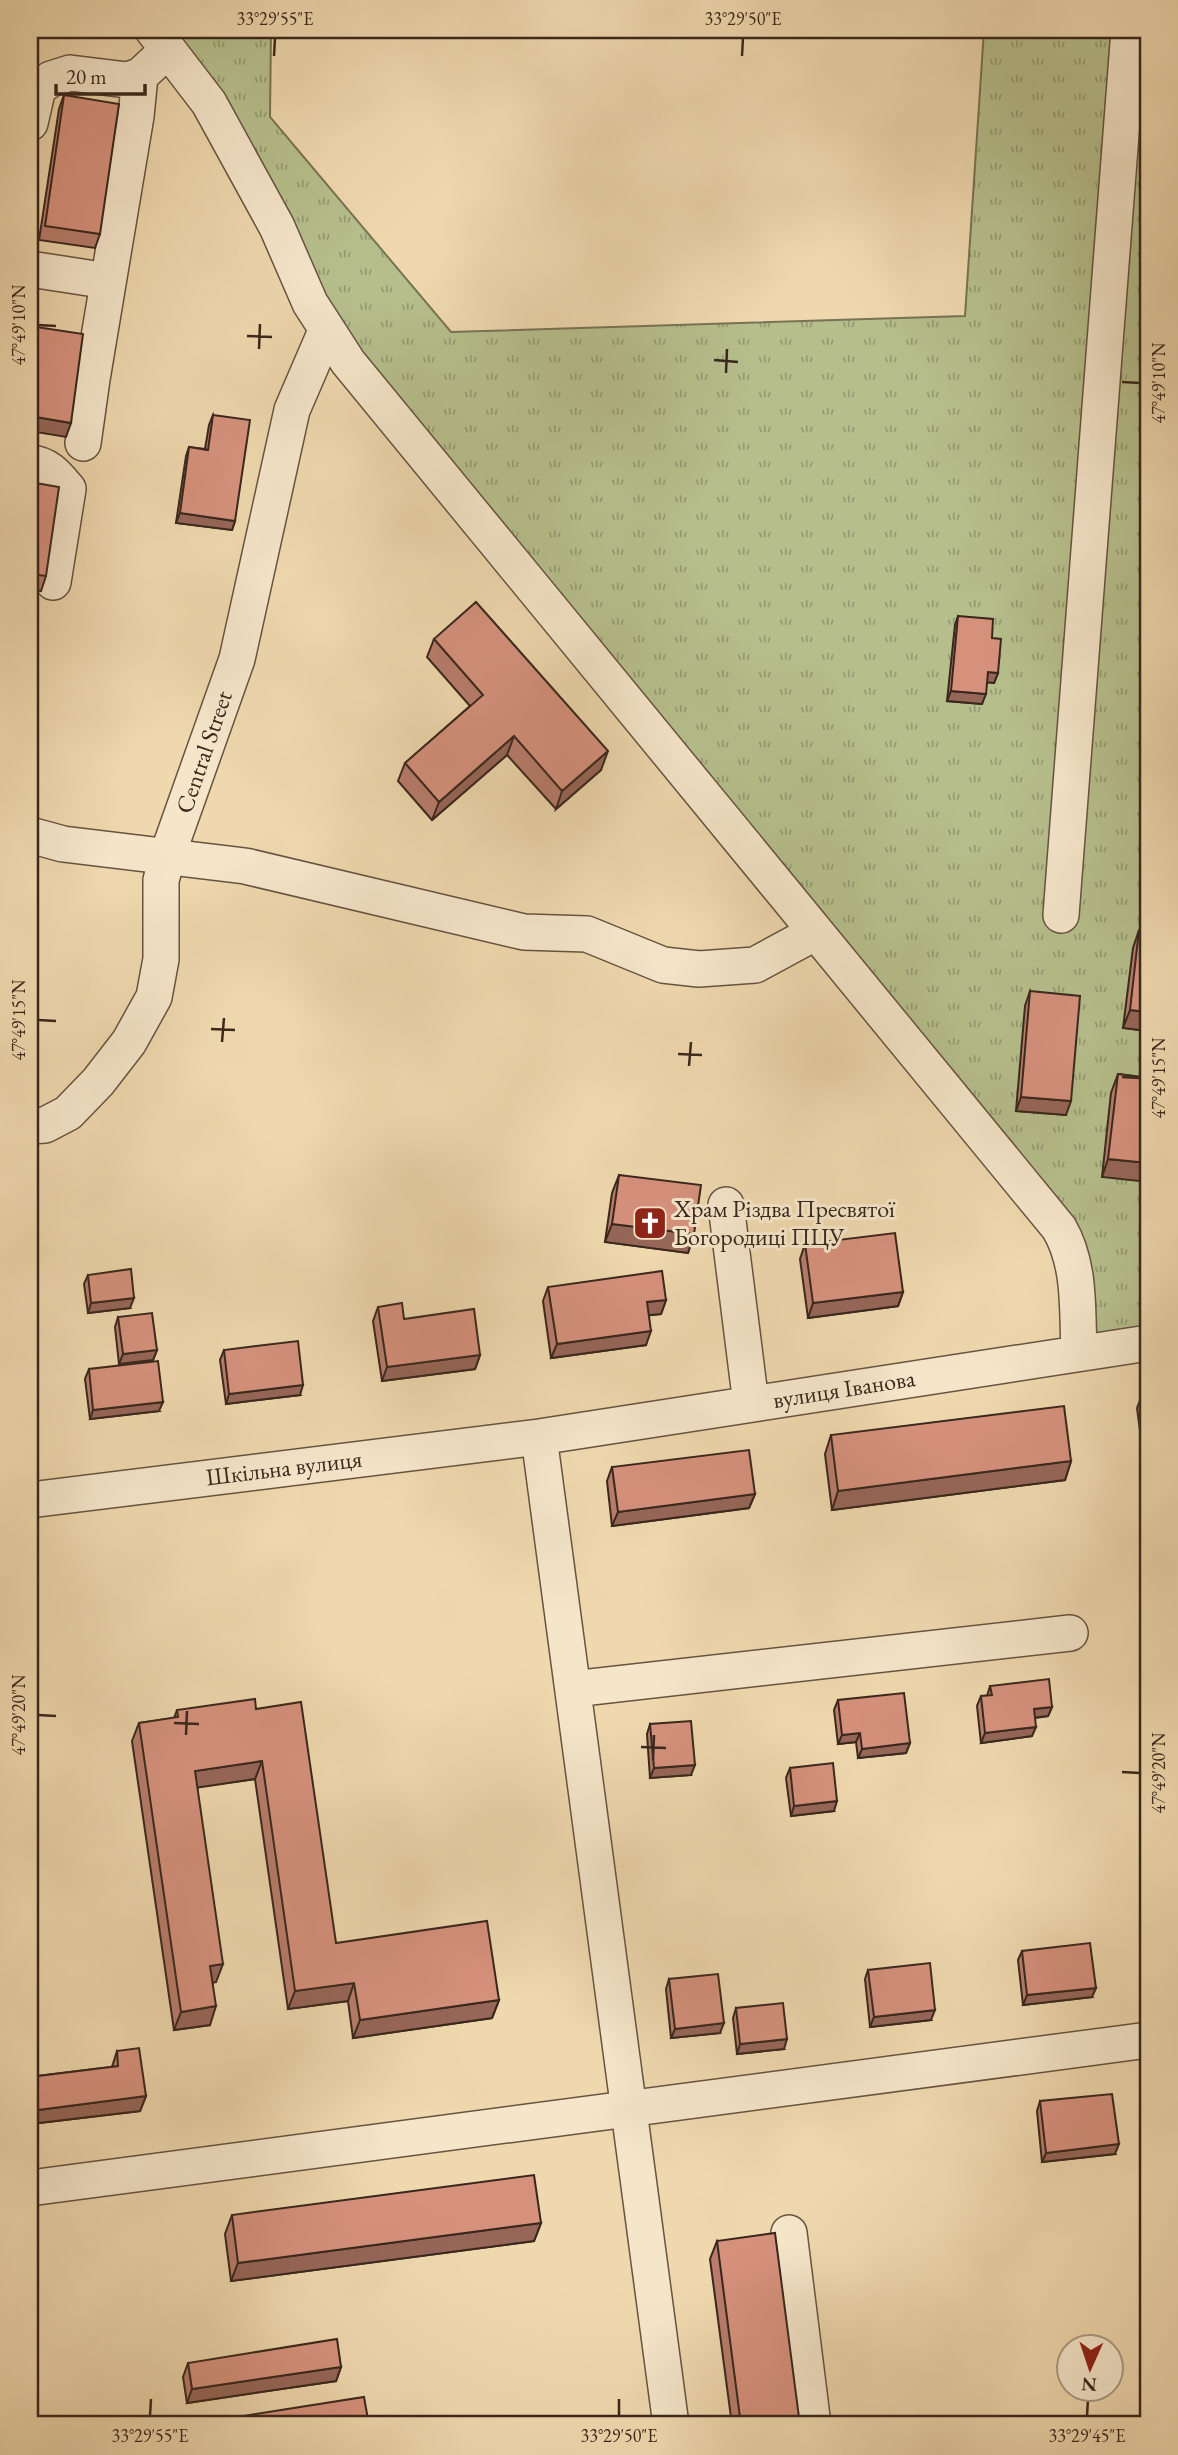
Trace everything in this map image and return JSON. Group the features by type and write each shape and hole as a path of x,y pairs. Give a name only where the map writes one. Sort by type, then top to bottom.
{"street":[{"path":"1061,915 1129,30"},
{"path":"83,443 136,116 140,76 160,39 209,103 276,227 310,303 348,362 1059,1228 1072,1254 1079,1352"},
{"path":"30,123 38,88 51,79 70,74 127,80 140,76"},
{"path":"30,269 108,281"},
{"name":"Central Street","path":"30,1126 45,1125 68,1113 129,1042 154,998 161,959 161,880 237,659 292,411 326,331"},
{"path":"30,463 38,463 54,472 68,489 53,582"},
{"path":"30,835 63,844 245,866 524,932 587,934 663,965 699,970 755,965 816,932"},
{"path":"726,1205 751,1404"},
{"name":"вулиця Іванова","path":"539,1437 1148,1343"},
{"path":"539,1437 671,2425"},
{"name":"Шкільна вулиця","path":"30,1500 539,1437"},
{"path":"573,1689 1070,1633"},
{"path":"30,2188 1148,2040"},
{"path":"789,2233 813,2425"}],"green space":[{"path":"153,30 271,30 270,117 451,332 965,316 984,30 1148,30 1148,1343 1079,1352 1075,1270 348,362"}],"building":[{"path":"64,95 119,104 100,234 45,226"},
{"path":"30,326 83,334 71,423 30,416"},
{"path":"213,415 250,420 235,521 180,513 189,447 208,450"},
{"path":"30,482 59,487 46,576 30,574"},
{"path":"476,602 608,751 562,791 514,736 439,802 405,763 483,695 434,639"},
{"path":"958,616 993,619 992,638 1001,639 998,673 988,672 986,694 951,691"},
{"path":"1139,930 1148,931 1148,1012 1130,1010"},
{"path":"1030,991 1080,996 1071,1101 1021,1097"},
{"path":"1118,1074 1148,1078 1148,1163 1108,1159"},
{"path":"619,1175 701,1185 694,1234 612,1224"},
{"path":"895,1233 903,1292 813,1303 805,1244"},
{"path":"131,1269 134,1298 91,1303 88,1275"},
{"path":"662,1271 666,1300 647,1302 651,1331 557,1344 548,1287"},
{"path":"402,1303 404,1319 474,1309 480,1355 387,1367 378,1307"},
{"path":"152,1313 157,1350 123,1354 118,1317"},
{"path":"298,1341 303,1385 229,1394 224,1350"},
{"path":"158,1361 163,1402 93,1410 89,1369"},
{"path":"1144,1390 1148,1390 1148,1425"},
{"path":"1064,1406 1071,1461 838,1491 831,1435"},
{"path":"749,1450 755,1494 618,1512 612,1467"},
{"path":"1049,1679 1052,1707 1034,1709 1036,1727 985,1733 981,1696 992,1695 990,1686"},
{"path":"904,1693 910,1743 862,1749 860,1733 842,1735 838,1700"},
{"path":"255,1699 256,1709 301,1702 336,1943 487,1921 499,2000 360,2020 354,1983 295,1991 262,1761 195,1771 223,1964 210,1966 216,2006 181,2012 139,1723 178,1717 177,1710"},
{"path":"691,1721 695,1765 654,1768 650,1724"},
{"path":"833,1763 837,1801 794,1806 790,1768"},
{"path":"1090,1943 1096,1988 1027,1995 1022,1951"},
{"path":"930,1963 935,2010 874,2017 868,1970"},
{"path":"718,1974 724,2023 675,2029 669,1979"},
{"path":"783,2003 787,2039 740,2044 736,2008"},
{"path":"139,2048 146,2096 30,2111 30,2077 118,2066 117,2051"},
{"path":"1112,2094 1119,2144 1046,2153 1040,2101"},
{"path":"534,2175 541,2223 238,2263 232,2215"},
{"path":"775,2233 800,2425 741,2425 717,2241"},
{"path":"337,2339 341,2367 192,2389 188,2363"},
{"path":"364,2397 369,2425 198,2423"}],"place":[{"name":"Храм Різдва Пресвятої Богородиці ПЦУ","path":"650,1223"}]}
